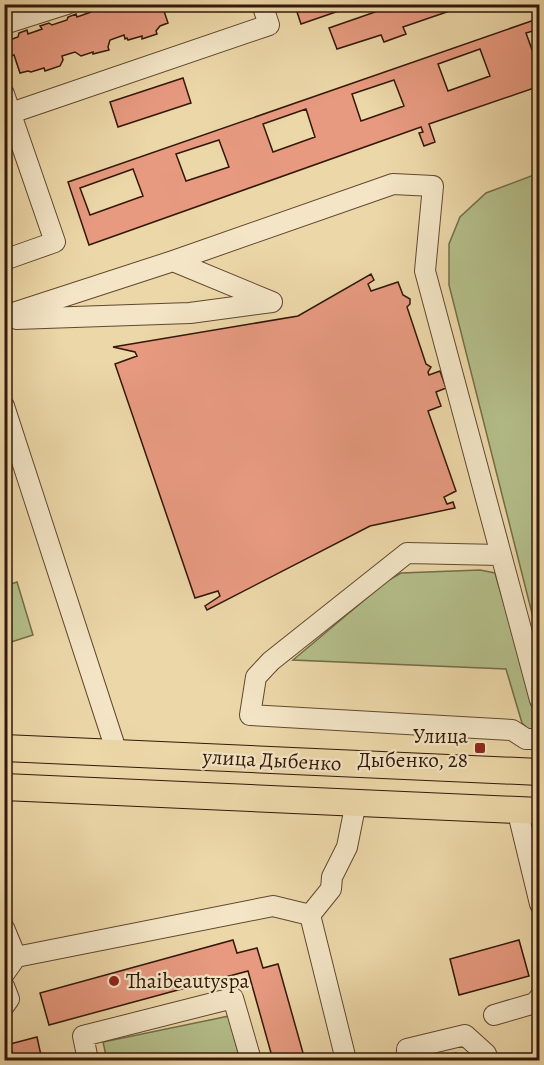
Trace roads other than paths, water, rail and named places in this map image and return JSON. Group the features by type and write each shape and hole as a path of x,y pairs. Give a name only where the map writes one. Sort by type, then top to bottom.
{"main road":[{"name":"улица Дыбенко","path":"4,748 540,772"},
{"name":"улица Дыбенко","path":"4,787 528,810"}],"lane":[{"path":"4,24 67,4"},
{"path":"4,260 55,242 8,104 269,26 262,4"},
{"path":"4,318 393,184 433,186 425,271 540,700"},
{"path":"4,318 190,313 272,302 173,261"},
{"path":"4,406 117,753"},
{"path":"500,555 407,553 272,661 256,677 250,715 512,730 526,739 540,739"},
{"path":"310,915 331,889 332,877 347,847 356,802"},
{"path":"528,810 540,904"},
{"path":"4,974 16,957 273,906 310,915"},
{"path":"310,915 346,1060"},
{"path":"4,928 16,957"},
{"path":"4,986 9,999 4,1006"},
{"path":"494,1016 535,1004 540,997"},
{"path":"88,1060 83,1036 233,998 251,1060"},
{"path":"407,1060 407,1049 465,1035 486,1054 488,1060"}],"place":[{"name":"Улица Дыбенко, 28","path":"480,748"},
{"name":"Thaibeautyspa","path":"114,981"}]}
